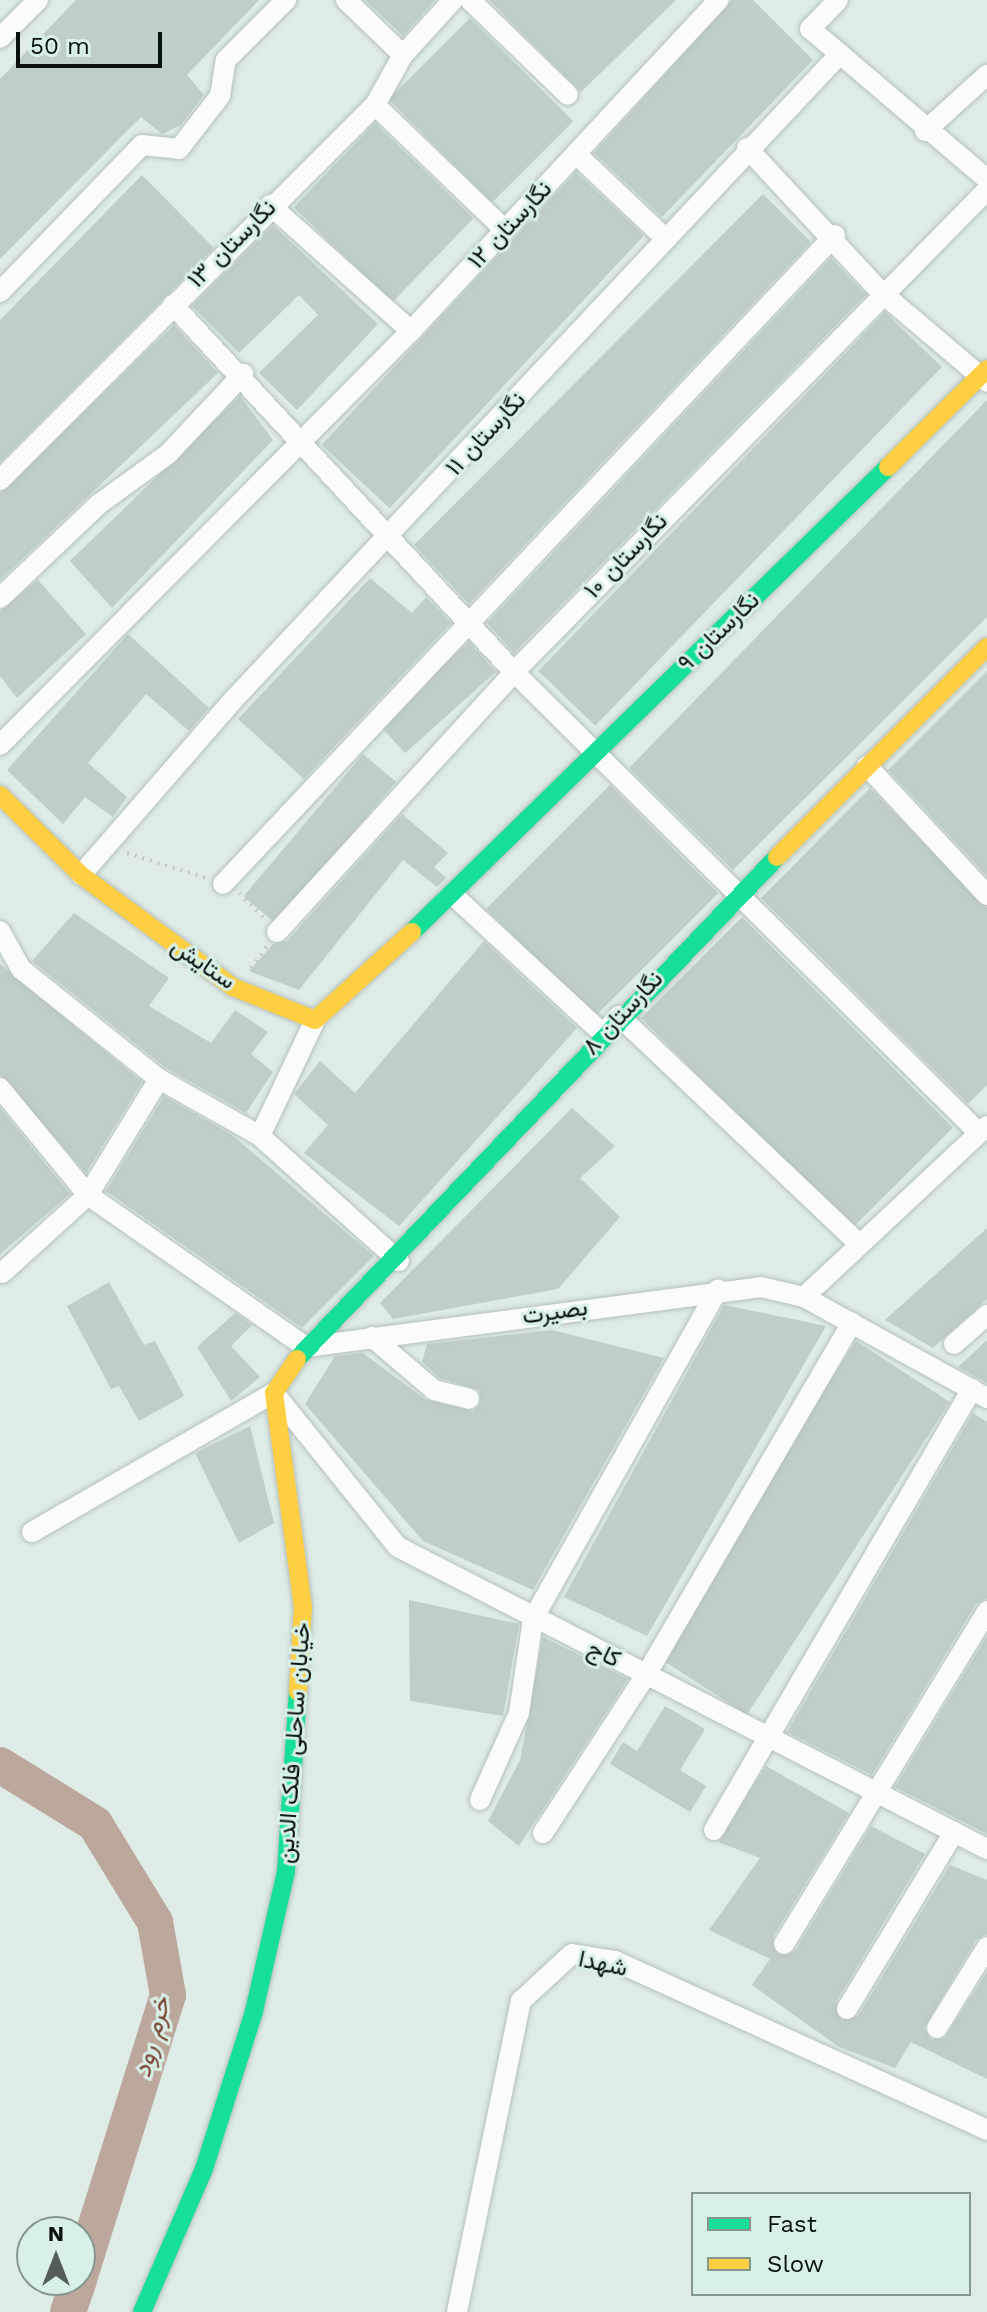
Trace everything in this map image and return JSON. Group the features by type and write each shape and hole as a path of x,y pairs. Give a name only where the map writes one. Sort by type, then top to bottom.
{"street":[{"path":"0,38 38,0"},
{"path":"0,292 142,145 179,149 220,96 226,60 286,0"},
{"path":"346,0 403,55"},
{"name":"نگارستان ۱۳","path":"0,480 270,205 375,105 403,55 453,0"},
{"path":"470,0 568,95"},
{"name":"نگارستان ۱۲","path":"0,745 411,331 719,0"},
{"path":"838,0 810,29 925,131 987,179"},
{"name":"نگارستان ۱۱","path":"81,875 234,699 389,540 747,148 840,54"},
{"path":"925,131 987,75"},
{"path":"375,105 505,230"},
{"path":"747,148 835,235 881,292 985,375"},
{"path":"576,154 666,239"},
{"name":"نگارستان ۱۰","path":"277,932 514,672 881,292 987,190"},
{"path":"270,205 411,331"},
{"path":"223,884 467,619 835,235"},
{"path":"173,305 243,374 296,446 467,619 514,672 983,1129 804,1297"},
{"path":"0,598 99,504 168,454 243,374"},
{"name":"نگارستان ۹","path":"453,895 985,375"},
{"name":"نگارستان ۸","path":"619,1016 739,891 987,647"},
{"path":"867,766 987,895"},
{"name":"ستایش","path":"0,795 81,875 233,987 315,1020"},
{"path":"260,1136 315,1020 453,895 603,1034 619,1016 860,1245"},
{"path":"0,931 21,969 159,1079 260,1136 399,1261"},
{"name":"نگارستان ۸","path":"274,1393 306,1347 399,1261 603,1034"},
{"path":"2,1273 88,1195 159,1079"},
{"path":"0,1088 88,1195 306,1347"},
{"name":"بصیرت","path":"306,1347 718,1289 761,1287 804,1297 979,1393"},
{"path":"480,1800 519,1713 533,1619 718,1289"},
{"path":"954,1344 987,1315"},
{"path":"543,1833 646,1675 852,1323"},
{"path":"372,1337 434,1390 469,1399"},
{"path":"32,1532 274,1393"},
{"name":"کاج","path":"274,1393 398,1547 533,1619 985,1845"},
{"name":"خیابان ساحلی فلک الدین","path":"142,2312 204,2169 254,2011 286,1871 303,1607 274,1393"},
{"path":"714,1830 768,1736 979,1393"},
{"path":"784,1944 880,1795 987,1611"},
{"path":"847,2009 954,1832"},
{"path":"937,2028 987,1947"},
{"name":"شهدا","path":"457,2312 521,2001 572,1954 615,1961 987,2130"}],"building":[{"path":"76,0 259,0 187,75 204,95 181,125 162,134 141,117 0,259 0,79"},
{"path":"365,0 435,0 403,36"},
{"path":"489,0 676,0 581,92"},
{"path":"732,0 753,0 813,60 662,217 594,153"},
{"path":"470,18 573,121 492,203 389,99"},
{"path":"375,123 474,218 392,302 294,207"},
{"path":"576,172 644,235 390,508 322,445"},
{"path":"142,175 214,248 0,462 0,320"},
{"path":"763,194 811,242 469,604 414,545"},
{"path":"273,225 378,324 297,410 259,373 318,315 299,295 239,353 192,306"},
{"path":"831,258 866,295 514,653 487,623"},
{"path":"885,312 942,367 595,726 538,671"},
{"path":"174,325 218,373 0,580 0,493"},
{"path":"240,396 273,440 112,608 70,561"},
{"path":"987,400 987,617 733,870 629,768"},
{"path":"370,578 412,613 426,597 451,623 304,779 238,719"},
{"path":"38,580 86,634 17,698 0,676 0,611"},
{"path":"128,634 209,708 189,731 146,694 88,763 127,797 113,817 85,797 63,824 7,770"},
{"path":"469,642 496,672 405,753 378,724"},
{"path":"987,671 987,876 888,770"},
{"path":"363,754 396,782 276,924 243,896"},
{"path":"610,785 718,893 594,1017 486,909"},
{"path":"870,788 987,908 987,1085 968,1104 761,898"},
{"path":"402,814 448,853 434,867 446,878 437,887 403,860 299,990 249,971 273,944 287,941"},
{"path":"74,913 169,978 149,1006 211,1043 235,1010 268,1032 251,1054 273,1072 246,1113 166,1068 32,961"},
{"path":"742,917 953,1128 852,1229 641,1018"},
{"path":"484,941 577,1028 399,1226 304,1153 328,1125 294,1094 320,1061 355,1093"},
{"path":"0,964 142,1082 86,1173 0,1075"},
{"path":"164,1096 232,1135 374,1256 302,1328 106,1191"},
{"path":"0,1108 70,1194 0,1254"},
{"path":"572,1108 615,1146 580,1178 620,1217 558,1289 393,1319 380,1303"},
{"path":"987,1228 987,1299 933,1348 885,1320"},
{"path":"109,1282 144,1345 155,1341 184,1396 139,1421 119,1386 111,1389 67,1306"},
{"path":"724,1305 826,1326 647,1636 564,1597"},
{"path":"235,1313 252,1325 231,1346 260,1377 231,1401 197,1347"},
{"path":"552,1330 664,1358 533,1590 423,1541 305,1404 335,1356 363,1353 426,1400 473,1411 481,1403 479,1390 440,1378 422,1362 427,1344"},
{"path":"987,1340 987,1383 958,1367"},
{"path":"856,1341 950,1402 747,1715 653,1654"},
{"path":"973,1413 987,1422 987,1598 976,1604 872,1775 787,1732"},
{"path":"250,1426 274,1523 239,1543 195,1453"},
{"path":"409,1600 519,1624 503,1716 410,1701"},
{"path":"987,1636 987,1834 895,1787"},
{"path":"543,1637 628,1679 519,1846 488,1821 520,1760"},
{"path":"665,1706 705,1729 680,1770 706,1786 690,1812 610,1764 623,1742 637,1751"},
{"path":"766,1766 849,1813 773,1937 778,1955 795,1951 871,1826 925,1854 836,2002 841,2020 858,2016 950,1865 987,1880 987,1934 976,1940 924,2028 931,2039 944,2039 987,1972 987,2079 911,2042 895,2068 839,2047 752,1985 770,1959 709,1930 760,1858 718,1842"}],"waterway":[{"name":"خرم رود","path":"0,1765 95,1824 155,1922 168,1995 96,2225"},
{"name":"خرم رود","path":"68,2312 74,2296"}],"traffic: fast":[{"path":"412,932 888,467"},
{"path":"297,1359 777,857"},
{"path":"142,2312 204,2169 254,2011 286,1871 298,1692"}],"traffic: slow":[{"path":"888,467 987,369"},
{"path":"777,857 987,647"},
{"path":"0,795 81,875 233,987 315,1020 412,932"},
{"path":"297,1359 274,1393 303,1607 298,1692"}]}
